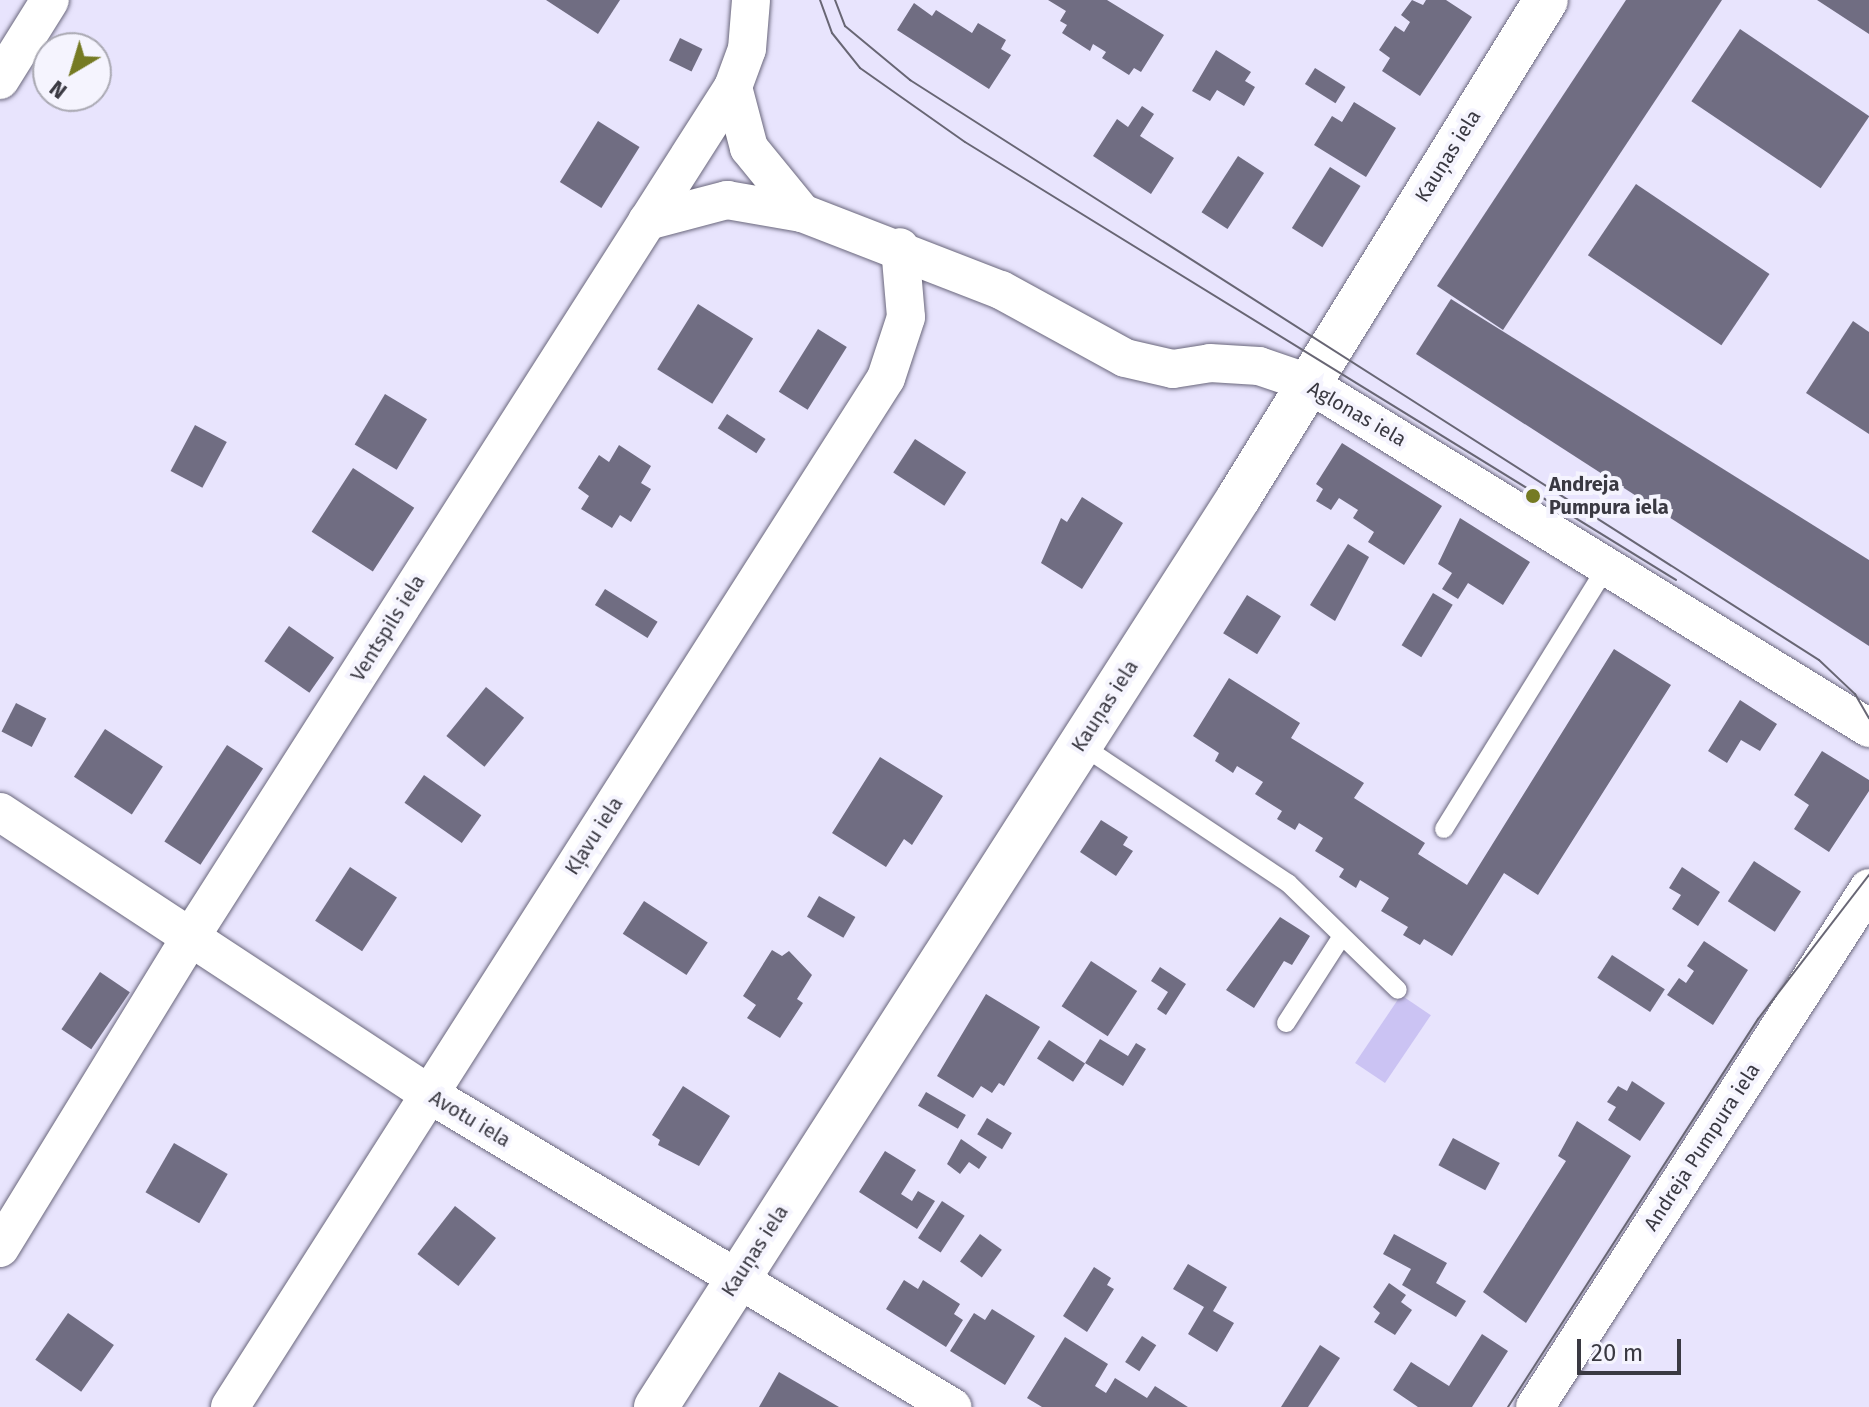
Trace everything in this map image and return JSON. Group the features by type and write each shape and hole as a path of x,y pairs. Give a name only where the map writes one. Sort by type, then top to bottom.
{"street":[{"path":"0,80 50,0"},
{"name":"Kauņas iela","path":"656,1407 1081,745 1546,0"},
{"name":"Ventspils iela","path":"0,1248 190,938 733,87 747,49 749,1"},
{"path":"733,87 749,148 802,213"},
{"name":"Aglonas iela","path":"647,221 727,200 802,213 900,247 1001,290 1125,358 1173,369 1210,363 1259,366 1306,382 1869,728"},
{"name":"Kļavu iela","path":"230,1407 886,378 906,317 900,247"},
{"name":"Avotu iela","path":"0,812 429,1094 952,1407"},
{"name":"Andreja Pumpura iela","path":"1535,1407 1869,888"}],"lane":[{"path":"1444,829 1608,565"},
{"path":"1081,745 1288,883 1398,990"},
{"path":"1286,1023 1342,936"}],"shaded area":[{"path":"1401,995 1431,1015 1385,1083 1355,1063"}],"building":[{"path":"546,0 620,0 598,34"},
{"path":"1048,0 1107,0 1164,35 1141,72 1134,68 1129,75 1102,58 1106,52 1093,44 1090,51 1062,33 1067,25 1060,21 1066,11"},
{"path":"1412,0 1423,5 1426,0 1446,0 1472,17 1420,96 1382,71 1390,58 1379,50 1395,26 1404,32 1410,22 1401,15"},
{"path":"1626,0 1722,0 1503,330 1437,286"},
{"path":"1817,0 1869,0 1869,34"},
{"path":"914,3 932,16 936,10 972,33 978,23 1006,40 1001,49 1011,55 989,89 897,30"},
{"path":"1740,29 1869,116 1821,188 1691,101"},
{"path":"680,38 702,49 692,71 669,60"},
{"path":"1216,50 1251,72 1245,81 1255,87 1244,106 1217,90 1210,101 1192,91"},
{"path":"1315,68 1346,87 1335,103 1305,84"},
{"path":"1354,102 1396,128 1366,177 1314,145 1332,116 1342,122"},
{"path":"1142,106 1154,114 1140,136 1174,158 1151,194 1093,156 1117,119 1128,127"},
{"path":"598,121 640,147 601,208 560,182"},
{"path":"1238,156 1264,173 1228,229 1202,212"},
{"path":"1330,167 1361,186 1322,247 1292,228"},
{"path":"1636,184 1769,274 1721,345 1588,255"},
{"path":"1451,299 1869,560 1869,646 1416,354"},
{"path":"698,304 753,338 712,404 657,369"},
{"path":"1853,321 1869,332 1869,434 1806,393"},
{"path":"818,329 847,347 808,410 779,392"},
{"path":"385,394 427,419 397,470 355,445"},
{"path":"727,414 766,439 756,453 718,428"},
{"path":"195,425 227,442 202,488 171,471"},
{"path":"915,439 966,472 944,506 893,473"},
{"path":"1342,443 1442,506 1404,565 1368,542 1374,532 1353,518 1358,510 1339,498 1331,510 1316,501 1323,489 1316,484"},
{"path":"619,445 651,466 641,483 651,489 631,522 620,515 612,528 581,509 589,496 578,488 599,455 609,462"},
{"path":"353,468 414,508 373,571 312,532"},
{"path":"1082,497 1123,523 1082,589 1041,563 1061,518 1067,522"},
{"path":"1460,518 1530,562 1503,605 1468,583 1458,599 1442,589 1452,573 1438,564"},
{"path":"1348,544 1369,557 1335,621 1310,605"},
{"path":"605,589 658,622 648,638 595,605"},
{"path":"1433,593 1453,605 1421,657 1402,645"},
{"path":"1247,595 1281,616 1257,654 1223,633"},
{"path":"289,626 334,658 309,693 264,661"},
{"path":"1614,649 1671,685 1538,895 1504,873 1452,956 1424,939 1420,945 1403,935 1408,927 1381,911 1389,898 1360,880 1356,888 1339,877 1344,869 1315,851 1323,838 1299,823 1295,830 1277,819 1282,811 1255,794 1263,782 1237,766 1233,773 1215,761 1219,753 1193,736 1229,678 1300,723 1291,738 1364,783 1354,798 1425,843 1418,854 1467,885"},
{"path":"486,687 524,718 484,767 446,736"},
{"path":"1740,700 1777,724 1760,751 1741,740 1727,763 1708,751"},
{"path":"16,703 46,718 32,747 1,732"},
{"path":"105,729 163,767 132,814 74,777"},
{"path":"227,745 263,768 200,865 164,841"},
{"path":"1822,751 1869,780 1869,791 1829,852 1794,829 1809,805 1794,795"},
{"path":"880,757 943,796 912,845 904,839 886,867 832,833"},
{"path":"424,775 481,815 462,843 404,803"},
{"path":"1101,820 1128,837 1123,845 1133,851 1116,876 1080,852"},
{"path":"1754,861 1801,891 1775,932 1728,901"},
{"path":"350,867 397,897 362,951 315,921"},
{"path":"1682,867 1720,892 1698,926 1672,909 1681,895 1669,888"},
{"path":"819,896 855,917 843,938 807,917"},
{"path":"644,901 708,942 686,975 623,934"},
{"path":"1280,917 1310,936 1292,965 1284,961 1254,1008 1226,990"},
{"path":"1704,941 1748,970 1713,1025 1667,995 1679,978 1686,983 1694,971 1687,966"},
{"path":"772,950 782,956 789,951 812,975 797,999 803,1003 780,1038 747,1018 756,1005 743,996"},
{"path":"1612,955 1665,989 1650,1012 1597,978"},
{"path":"1091,961 1137,991 1108,1036 1062,1006"},
{"path":"1160,967 1186,984 1166,1015 1157,1009 1168,992 1151,981"},
{"path":"100,972 130,992 91,1049 61,1029"},
{"path":"986,994 1040,1027 1004,1086 999,1083 992,1093 981,1086 973,1098 937,1076"},
{"path":"1100,1039 1128,1056 1136,1043 1146,1049 1123,1086 1085,1063"},
{"path":"1049,1040 1085,1063 1073,1082 1037,1058"},
{"path":"1632,1081 1665,1103 1640,1141 1608,1120 1616,1107 1607,1102 1618,1086 1627,1091"},
{"path":"683,1086 730,1116 699,1166 658,1145 660,1140 652,1135"},
{"path":"926,1092 966,1115 958,1129 918,1106"},
{"path":"987,1118 1012,1133 1002,1149 977,1134"},
{"path":"1577,1121 1631,1156 1526,1323 1483,1292 1566,1161 1558,1156"},
{"path":"1453,1138 1500,1163 1485,1190 1438,1165"},
{"path":"961,1139 987,1157 979,1169 969,1162 960,1174 947,1164"},
{"path":"174,1143 228,1174 199,1223 146,1192"},
{"path":"885,1151 916,1170 901,1194 912,1201 918,1191 935,1201 917,1229 859,1192"},
{"path":"942,1201 965,1216 941,1253 918,1238"},
{"path":"455,1206 496,1238 458,1286 417,1254"},
{"path":"980,1234 1002,1250 982,1277 960,1262"},
{"path":"1394,1234 1447,1263 1436,1283 1466,1301 1456,1317 1402,1285 1411,1269 1383,1254"},
{"path":"1188,1264 1227,1287 1213,1311 1234,1323 1217,1352 1188,1334 1204,1307 1173,1289"},
{"path":"1094,1267 1111,1278 1107,1285 1114,1289 1087,1332 1063,1316"},
{"path":"904,1280 918,1289 923,1280 960,1304 954,1314 963,1320 946,1347 886,1309"},
{"path":"1389,1283 1406,1295 1401,1302 1412,1310 1395,1335 1374,1322 1380,1313 1373,1307"},
{"path":"992,1309 1035,1336 1005,1385 950,1351 974,1313 985,1320"},
{"path":"68,1313 114,1345 81,1392 35,1360"},
{"path":"1482,1334 1508,1351 1472,1407 1418,1407 1393,1390 1411,1362 1449,1386"},
{"path":"1142,1336 1156,1345 1139,1371 1125,1362"},
{"path":"1065,1337 1108,1364 1095,1386 1106,1393 1115,1378 1147,1398 1155,1386 1188,1407 1042,1407 1027,1398"},
{"path":"1320,1345 1340,1358 1308,1407 1281,1407"},
{"path":"779,1372 839,1407 759,1407"}],"tram line":[{"path":"820,0 832,33 860,68 965,142 1676,580"},
{"path":"835,0 845,26 910,80 1819,660 1855,694 1869,718"},
{"path":"1508,1407 1758,1019 1869,875"}],"place":[{"name":"Andreja Pumpura iela","path":"1533,496"}]}
